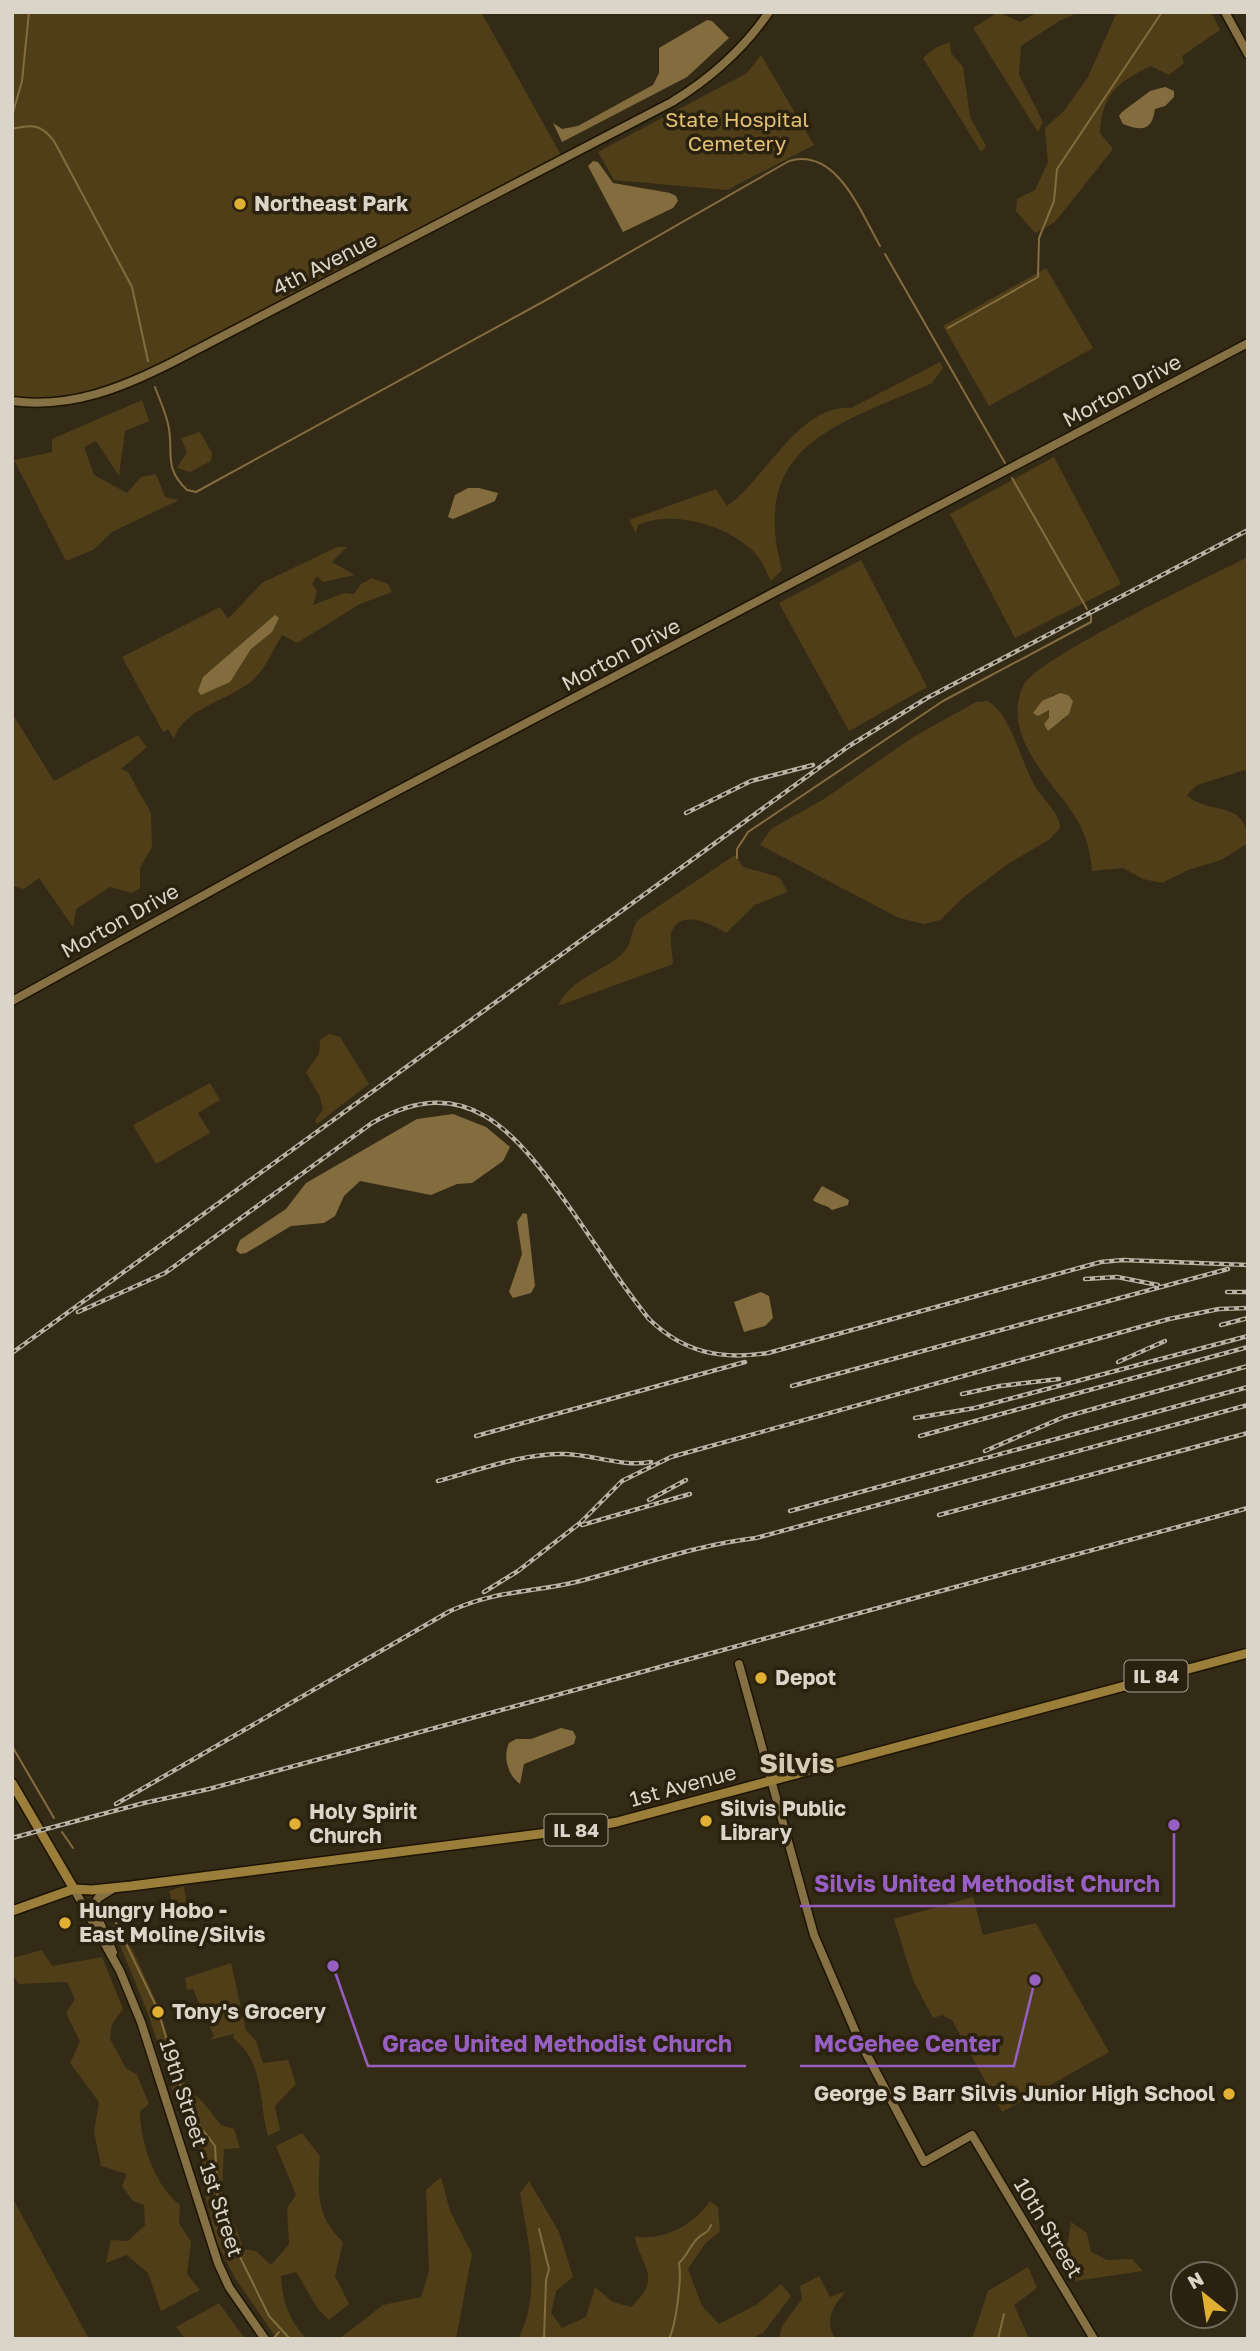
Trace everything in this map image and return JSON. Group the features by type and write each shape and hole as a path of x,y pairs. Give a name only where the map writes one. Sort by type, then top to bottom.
{"main road":[{"name":"1st Avenue","path":"12,1910 74,1889 114,1888 579,1829 1248,1653"},
{"path":"12,1783 74,1889"}],"street":[{"name":"4th Avenue","path":"12,401 83,398 140,379 672,102 720,69 740,50 769,12"},
{"path":"1225,12 1248,54"},
{"name":"Morton Drive","path":"12,1001 300,842 1248,343"},
{"path":"739,1664 771,1780"},
{"name":"10th Street","path":"771,1780 814,1935 864,2050 924,2162 972,2135 1094,2339"},
{"path":"114,1888 98,1898 93,1910 120,1971"},
{"name":"19th Street - 1st Street","path":"74,1889 120,1971 155,2060 218,2263 229,2287 265,2339"}],"green space":[{"name":"Northeast Park","path":"12,12 481,12 561,155 133,378 74,394 44,398 12,397"},
{"path":"998,12 1020,22 1038,12 1079,12 1059,21 1021,46 1019,75 1043,122 1038,132 973,28"},
{"path":"1117,12 1211,12 1220,30 1182,56 1184,63 1169,75 1151,66 1120,84 1108,99 1101,120 1100,133 1113,149 1055,222 1035,233 1016,211 1017,199 1035,190 1048,162 1045,128 1064,111 1088,77"},
{"path":"950,42 951,53 963,67 970,117 986,146 981,152 923,58 935,48"},
{"name":"State Hospital Cemetery","path":"761,55 814,145 727,190 614,180 598,152 747,73"},
{"path":"1046,268 1093,348 989,406 943,326"},
{"path":"940,362 943,368 932,383 835,427 809,445 790,466 778,493 775,527 782,570 771,581 755,553 744,543 715,528 700,522 667,519 638,525 636,533 629,520 716,489 727,506 799,430 815,418 832,410 851,408"},
{"path":"142,400 149,421 125,431 119,476 96,441 84,447 94,475 127,493 141,477 156,474 165,497 179,500 112,532 93,550 66,561 14,460 52,452 52,439"},
{"path":"200,432 212,453 211,461 190,472 177,468 187,452 181,438"},
{"path":"1054,457 1121,584 1015,638 950,514"},
{"path":"337,547 347,547 332,562 355,575 323,582 317,576 312,584 317,591 313,605 344,593 354,594 361,584 372,578 388,584 392,592 360,604 297,643 282,635 259,674 248,684 195,713 179,729 174,739 168,729 163,732 122,657 220,607 228,619 262,583"},
{"path":"1248,557 1248,769 1197,785 1187,795 1195,801 1225,810 1241,819 1248,843 1221,860 1188,870 1162,883 1143,879 1123,868 1092,871 1085,836 1079,823 1034,760 1021,733 1018,705 1023,686 1035,673 1090,638","holes":["1060,693 1068,695 1073,701 1063,721 1049,718 1050,712 1046,710 1051,696"]},
{"path":"861,560 927,687 849,731 779,603"},
{"path":"988,701 1004,718 1032,781 1055,813 1060,828 1050,839 1008,864 965,896 940,920 924,924 899,918 760,845 771,829 824,799 913,737 976,702"},
{"path":"12,713 54,781 138,735 147,747 121,769 128,772 151,813 152,847 140,868 140,888 132,893 110,887 76,909 73,927 39,878 24,889 12,886"},
{"path":"735,855 743,867 779,877 788,892 755,905 726,933 705,922 688,919 681,921 671,934 673,964 558,1006 578,982 622,954 638,920"},
{"path":"329,1034 340,1037 369,1084 317,1124 315,1120 323,1110 320,1097 306,1072 319,1054 320,1040"},
{"path":"210,1083 220,1100 198,1113 210,1133 156,1164 133,1125"},
{"path":"184,1886 188,1916 176,1918 169,1891"},
{"path":"973,1897 983,1935 1036,1923 1109,2052 1002,2112 952,2020 942,2015 933,2018 913,1980 894,1919"},
{"path":"121,1924 158,2006 180,2076 221,2125 234,2129 240,2148 224,2149 222,2192 244,2249 256,2251 271,2265 289,2244 287,2208 296,2195 276,2146 302,2133 320,2156 320,2202 327,2222 343,2242 335,2276 349,2304 329,2320 318,2309 296,2272 281,2276 288,2310 295,2325 307,2339 277,2339 235,2278 217,2243 203,2187 200,2141 178,2108 149,2016 112,1926"},
{"path":"42,1950 52,1966 102,1957 123,2009 112,2024 110,2039 126,2068 137,2075 149,2104 140,2111 146,2149 163,2187 180,2205 179,2223 191,2242 187,2274 200,2290 161,2311 148,2273 127,2255 106,2263 111,2240 128,2241 145,2225 144,2205 133,2201 122,2186 127,2174 101,2166 94,2131 99,2102 70,2063 80,2041 66,2013 75,1999 67,1982 19,1984 12,1974 12,1958"},
{"path":"231,1963 246,2030 256,2041 263,2063 288,2060 296,2084 275,2106 280,2130 268,2136 259,2083 251,2059 233,2038 234,2034 210,2040 214,2036 193,1989 187,1990 185,1978"},
{"path":"441,2177 450,2211 472,2254 456,2339 339,2339 383,2305 421,2297 429,2271 426,2190"},
{"path":"529,2181 559,2232 573,2277 556,2291 551,2313 562,2328 586,2317 595,2287 613,2302 631,2307 647,2287 648,2279 635,2236 667,2234 687,2224 710,2201 718,2207 720,2231 705,2244 688,2269 702,2306 719,2324 756,2305 781,2284 791,2296 763,2333 749,2339 518,2339 530,2304 531,2267 520,2193"},
{"path":"12,2197 89,2339 12,2339"},
{"path":"1071,2222 1087,2233 1091,2252 1107,2260 1132,2259 1143,2271 1075,2281 1058,2253 1068,2242"},
{"path":"1028,2267 1037,2288 1014,2305 1029,2339 972,2339 988,2291"},
{"path":"819,2276 830,2297 846,2291 837,2302 830,2319 835,2339 779,2339 782,2326 802,2299 800,2286"},
{"path":"219,2303 245,2339 185,2339 176,2327"}],"shaded area":[{"path":"707,20 712,21 729,38 687,77 562,142 553,123 562,129 578,126 653,85 659,73 659,48"},
{"path":"1165,87 1174,91 1174,97 1165,106 1155,109 1149,125 1136,128 1123,124 1119,116 1122,112 1150,91"},
{"path":"593,161 598,162 613,183 670,193 676,196 678,201 673,208 623,232 588,166"},
{"path":"468,488 498,493 495,501 453,519 448,517 455,495"},
{"path":"275,615 279,618 272,632 251,649 230,682 201,695 198,691 203,677"},
{"path":"1060,693 1068,695 1073,701 1069,714 1048,731 1044,724 1049,718 1049,710 1038,716 1033,713 1042,701"},
{"path":"453,1114 486,1127 510,1147 503,1161 472,1183 457,1184 431,1195 360,1181 344,1196 335,1216 324,1223 291,1226 246,1253 240,1254 236,1250 240,1240 286,1209 306,1183 417,1119"},
{"path":"822,1186 849,1200 848,1205 832,1210 815,1202 813,1200"},
{"path":"523,1213 527,1214 535,1286 531,1293 513,1298 509,1292 522,1254 517,1222"},
{"path":"761,1292 769,1296 773,1318 765,1326 744,1332 734,1302"},
{"path":"561,1728 573,1731 576,1737 574,1744 524,1764 520,1784 507,1765 509,1743 516,1739 531,1739"}],"waterway":[{"path":"12,116 22,81 29,12"},
{"path":"948,328 1038,277 1039,238 1054,201 1057,169 1162,12"},
{"path":"12,129 25,126 40,128 54,141 132,287 148,361"},
{"path":"155,387 168,424 172,468 187,490 196,492 548,299 789,161 806,159 821,164 834,173 856,201 880,246"},
{"path":"885,254 1005,463"},
{"path":"1012,478 1087,609"},
{"path":"737,858 737,849 748,832 943,701 1091,622 1091,615"},
{"path":"12,1746 54,1818"},
{"path":"62,1832 73,1848"},
{"path":"116,1923 158,2010 187,2109 215,2146 218,2203 234,2234 241,2259 269,2316 290,2339"},
{"path":"669,2339 678,2301 679,2263 711,2225"},
{"path":"539,2229 549,2269 546,2280 544,2339"},
{"path":"998,2339 1004,2314"},
{"path":"273,2339 279,2332"}],"railway":[{"path":"12,1353 849,746 927,698 1248,530"},
{"path":"686,813 751,781 813,765"},
{"path":"78,1312 165,1273 372,1123 405,1108 435,1103 461,1106 485,1116 506,1132 546,1176 649,1319 676,1340 690,1347 719,1354 768,1353 1101,1262 1123,1260 1248,1265"},
{"path":"792,1386 1228,1269"},
{"path":"1085,1279 1117,1277 1158,1285"},
{"path":"1227,1292 1248,1292"},
{"path":"484,1592 518,1571 580,1523 622,1481 671,1457 1169,1319 1219,1309 1248,1308"},
{"path":"1221,1325 1248,1318"},
{"path":"915,1418 975,1408 1248,1336"},
{"path":"1118,1362 1165,1341"},
{"path":"920,1436 1248,1347"},
{"path":"476,1436 745,1362"},
{"path":"985,1451 1064,1417 1248,1366"},
{"path":"962,1394 1059,1379"},
{"path":"790,1511 1248,1387"},
{"path":"116,1804 450,1611 467,1604 498,1595 559,1586 688,1551 756,1538 1248,1405"},
{"path":"939,1515 1248,1433"},
{"path":"438,1481 501,1463 549,1454 629,1463 651,1462"},
{"path":"649,1500 686,1480"},
{"path":"582,1525 690,1494"},
{"path":"12,1838 144,1803 209,1789 1248,1508"}],"place":[{"name":"Northeast Park","path":"240,204"},
{"name":"Depot","path":"761,1678"},
{"name":"Silvis Public Library","path":"706,1821"},
{"name":"Holy Spirit Church","path":"295,1824"},
{"name":"Silvis United Methodist Church","path":"1174,1825"},
{"name":"Hungry Hobo - East Moline/Silvis","path":"65,1923"},
{"name":"Grace United Methodist Church","path":"333,1966"},
{"name":"McGehee Center","path":"1035,1980"},
{"name":"Tony's Grocery","path":"158,2012"},
{"name":"George S Barr Silvis Junior High School","path":"1229,2094"}],"district":[{"name":"Silvis","path":"797,1763"}]}
